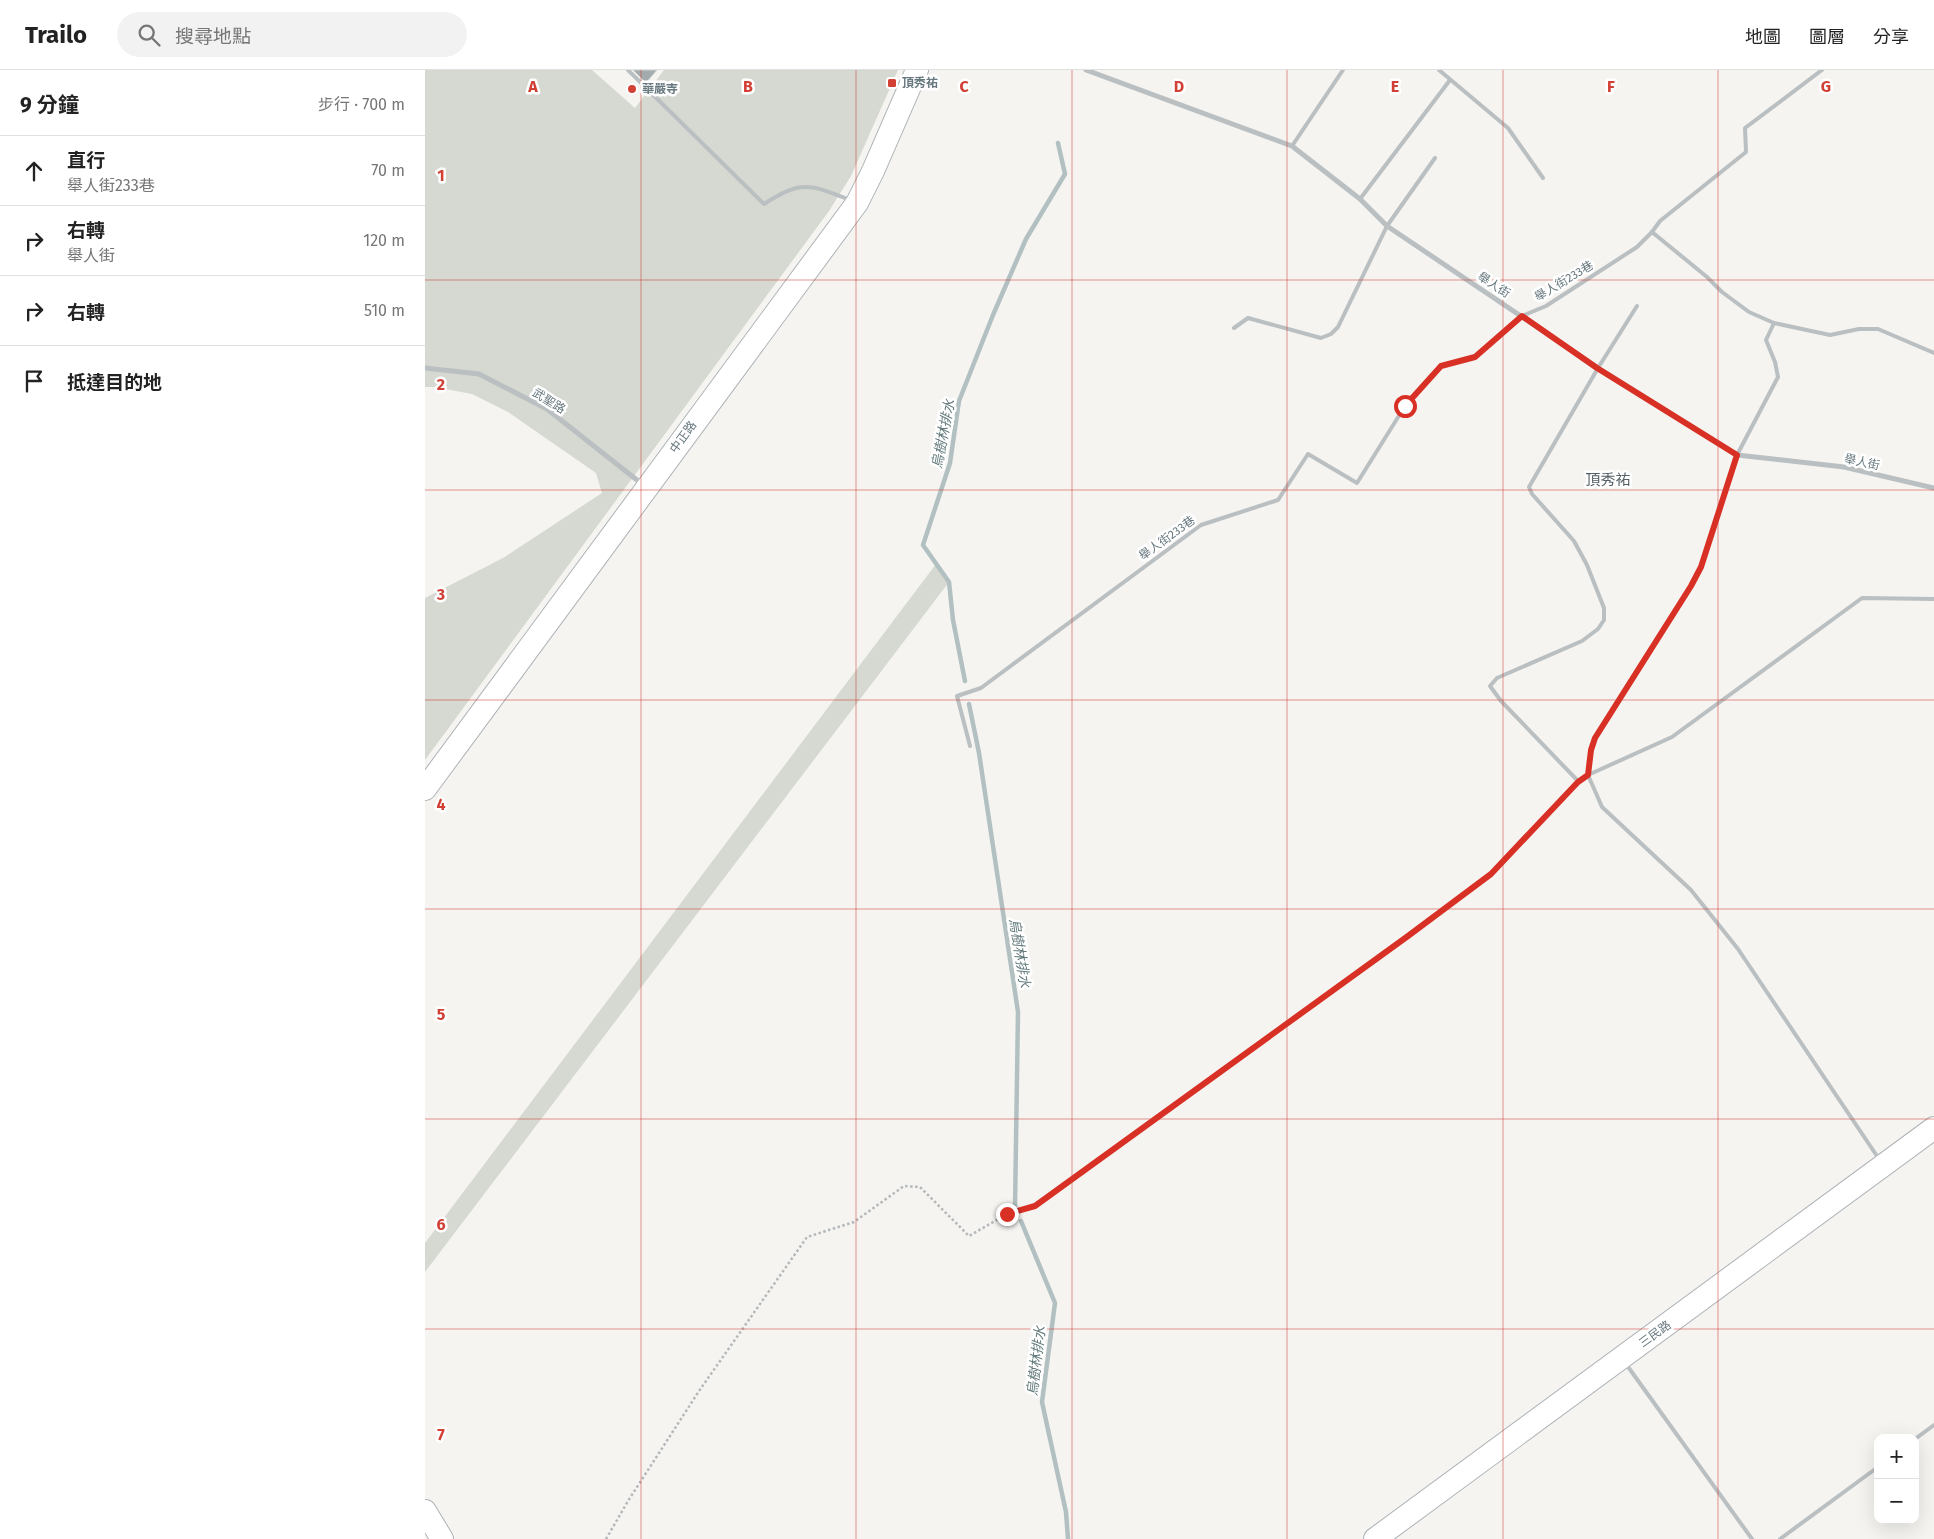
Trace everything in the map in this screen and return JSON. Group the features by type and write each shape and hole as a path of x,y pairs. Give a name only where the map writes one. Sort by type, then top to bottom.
{"main road":[{"name":"中正路","path":"425,789 857,203 917,70"},
{"name":"三民路","path":"1375,1539 1934,1128"},
{"path":"425,1511 442,1539"}],"street":[{"name":"舉人街","path":"1086,70 1292,146 1359,199 1387,226 1597,368 1737,455 1844,467 1934,488"},
{"name":"武聖路","path":"425,368 479,374 547,409 646,487"}],"lane":[{"path":"628,70 764,204 784,192 805,186 819,188 857,203"},
{"path":"1292,146 1343,70"},
{"path":"1439,70 1508,128 1543,178"},
{"name":"舉人街233巷","path":"970,746 957,696 981,688 1201,525 1278,500 1307,454 1357,483 1405,406 1441,366 1475,357 1522,316 1545,306 1637,247 1660,221 1747,152 1745,128 1822,70"},
{"path":"1359,199 1450,80"},
{"path":"1234,328 1248,318 1321,338 1331,334 1338,327 1387,226 1435,158"},
{"path":"1652,232 1707,277 1722,292 1749,312 1774,323 1830,335 1859,329 1877,328 1934,353"},
{"path":"1578,782 1501,701 1490,686 1497,678 1582,641 1598,629 1604,620 1604,608 1587,565 1574,541 1532,494 1529,487 1597,368 1637,306"},
{"path":"1774,323 1766,340 1775,362 1778,377 1737,455 1701,567 1691,586 1595,738 1591,750 1588,775 1602,807 1691,890 1738,949 1884,1166"},
{"path":"1035,1206 1491,874 1578,782 1588,775 1671,737 1862,598 1934,599"},
{"path":"1622,1358 1753,1539"},
{"path":"1919,1436 1934,1425"},
{"path":"1780,1539 1874,1470"}],"path":[{"path":"606,1539 628,1501 699,1391 807,1237 854,1222 904,1186 920,1187 969,1236 1007,1214 1035,1206"}],"shaded area":[{"path":"425,70 592,70 635,108 664,70 898,70 851,176 829,211 425,760 425,598 503,558 602,493 596,473 508,412 472,394 425,387"},
{"path":"936,564 949,582 425,1272 425,1243"}],"building":[{"path":"633,70 657,70 646,83"}],"waterway":[{"name":"烏樹林排水","path":"965,681 953,620 949,582 923,545 950,463 959,401 1026,239 1065,174 1058,143"},
{"name":"烏樹林排水","path":"969,704 979,753 1018,1012 1015,1207"},
{"name":"烏樹林排水","path":"1021,1221 1055,1303 1042,1402 1066,1512 1068,1539"}],"place":[{"name":"頂秀祐","path":"892,83"},
{"name":"華嚴寺","path":"632,89"}],"district":[{"name":"頂秀祐","path":"1608,480"}],"route":[{"path":"1007,1214 1035,1206 1491,874 1578,782 1588,775 1591,750 1595,738 1691,586 1701,567 1737,455 1597,368 1522,316 1475,357 1441,366 1405,406"}]}
